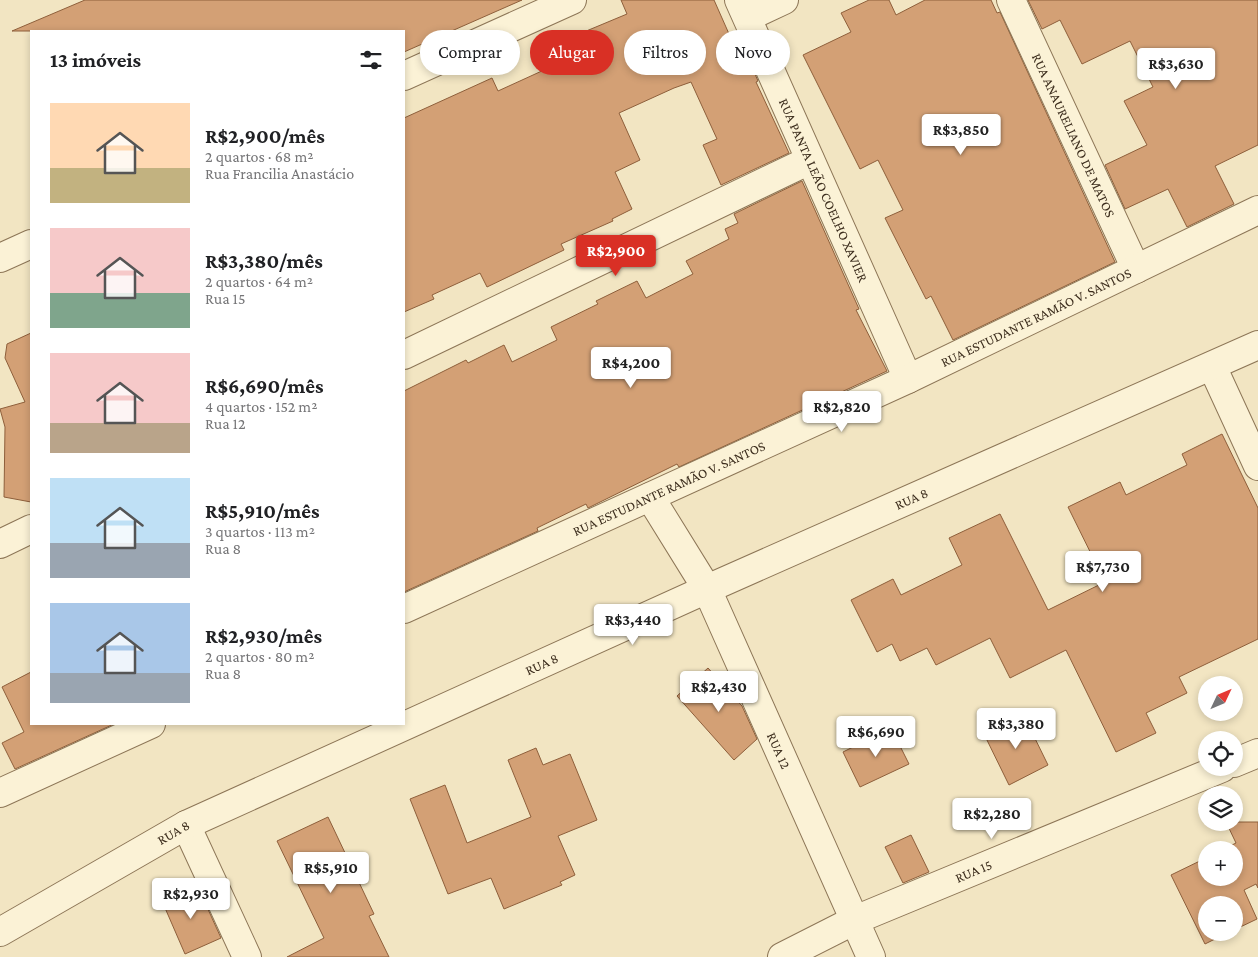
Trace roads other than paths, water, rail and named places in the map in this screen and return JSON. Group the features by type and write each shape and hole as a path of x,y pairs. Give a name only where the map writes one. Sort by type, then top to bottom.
{"street":[{"path":"405,76 572,0"},
{"path":"743,9 784,0"},
{"name":"RUA ANAURELIANO DE MATOS","path":"1011,0 1136,269"},
{"name":"RUA PANTA LEÃO COELHO XAVIER","path":"743,9 908,379"},
{"path":"405,355 810,160"},
{"name":"RUA ESTUDANTE RAMÃO V. SANTOS","path":"405,609 908,379 1258,210"},
{"path":"0,258 30,244"},
{"name":"RUA 8","path":"0,932 186,825 707,589 1258,345"},
{"path":"1212,366 1258,466"},
{"name":"RUA 12","path":"650,497 707,589 871,957"},
{"path":"0,544 30,529"},
{"path":"0,793 149,725"},
{"path":"1243,759 1258,753"},
{"name":"RUA 15","path":"782,957 855,920 1203,776"},
{"path":"186,825 247,957"}]}
